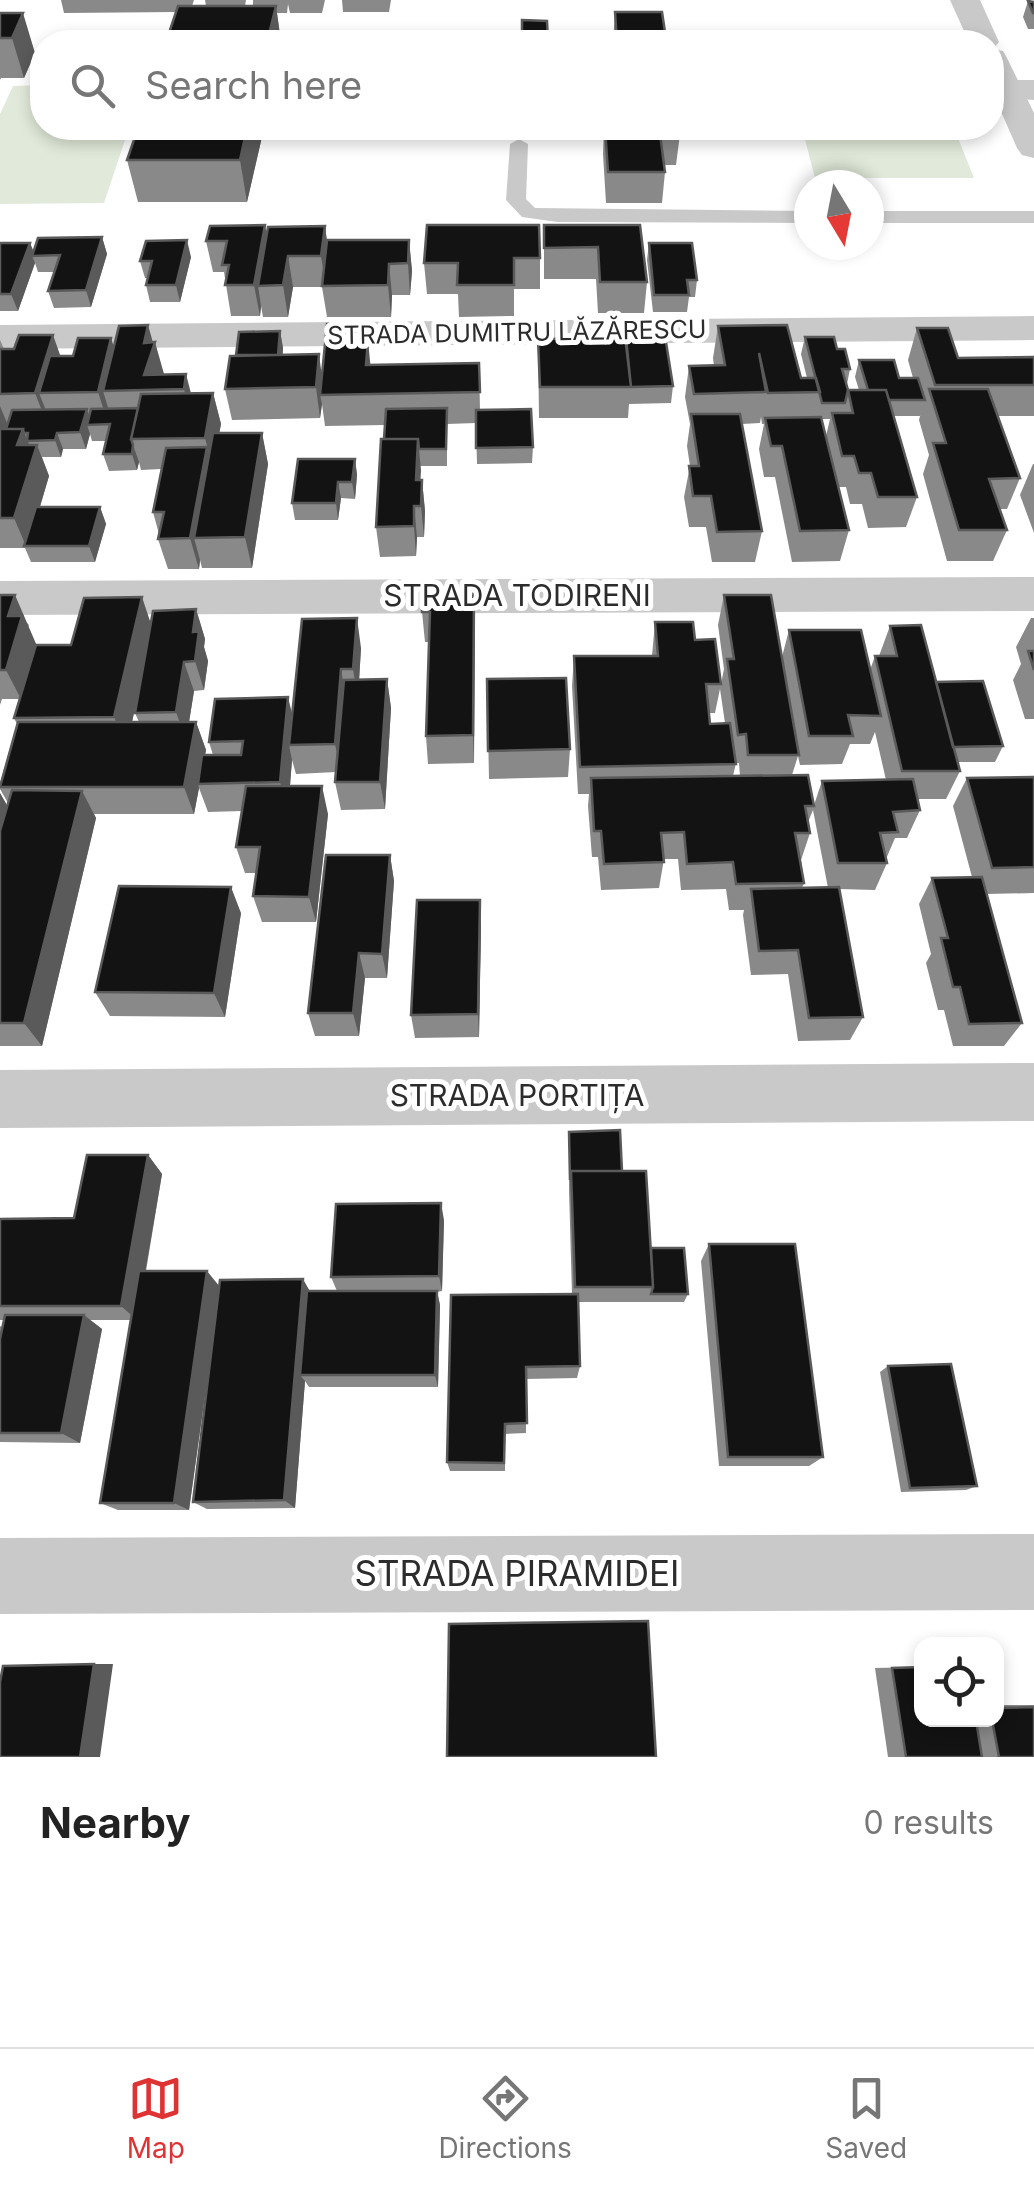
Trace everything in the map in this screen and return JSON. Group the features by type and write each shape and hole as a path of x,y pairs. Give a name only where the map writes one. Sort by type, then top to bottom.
{"street":[{"path":"964,0 978,30"},
{"path":"1020,90 1034,148"},
{"name":"STRADA DUMITRU LĂZĂRESCU","path":"0,337 1034,328"},
{"name":"STRADA TODIRENI","path":"0,598 1034,594"},
{"name":"STRADA PORTIȚA","path":"0,1100 1034,1092"},
{"name":"STRADA PIRAMIDEI","path":"0,1576 1034,1572"}],"lane":[{"path":"519,144 516,200 530,213 794,216"},
{"path":"884,216 1034,217"}],"green space":[{"path":"30,85 30,140 125,140 104,203 0,204 0,114 13,86"},
{"path":"805,140 959,140 974,178 884,178 884,170 813,170"}],"building":[{"path":"178,6 276,6 270,30 170,30"},
{"path":"615,12 662,12 665,30 616,30"},
{"path":"0,13 23,13 12,38 0,38"},
{"path":"522,20 547,21 547,30 522,30"},
{"path":"134,140 244,140 240,160 127,160"},
{"path":"606,140 661,140 665,172 608,172"},
{"path":"265,225 254,285 225,285 229,265 222,265 227,241 206,241 210,226"},
{"path":"427,225 539,225 540,258 514,258 514,285 457,285 458,263 424,263"},
{"path":"544,225 640,225 647,282 600,282 598,247 544,248"},
{"path":"325,226 321,256 288,256 283,285 258,286 268,227"},
{"path":"102,237 86,290 48,291 60,255 32,256 38,238"},
{"path":"187,240 176,285 146,285 152,261 140,261 146,241"},
{"path":"327,240 409,240 408,263 389,264 388,285 322,286"},
{"path":"0,243 30,243 11,294 0,294"},
{"path":"649,243 692,243 697,280 687,280 689,295 654,295"},
{"path":"359,323 358,340 368,340 366,365 479,363 480,392 320,395 327,324"},
{"path":"148,325 144,343 155,342 144,375 186,374 184,389 103,391 119,326"},
{"path":"787,325 801,378 816,378 820,392 768,393 759,353 766,392 694,394 689,366 725,365 718,326"},
{"path":"917,328 948,328 958,358 1034,357 1034,385 935,385"},
{"path":"280,331 278,355 236,355 239,332"},
{"path":"19,335 53,335 35,393 0,394 0,349 14,349"},
{"path":"625,336 665,336 673,386 631,387"},
{"path":"805,337 834,337 837,349 845,349 850,369 842,369 848,390 845,403 822,403"},
{"path":"78,338 111,338 98,392 39,393 50,356 73,356"},
{"path":"626,338 631,387 540,387 538,339"},
{"path":"319,354 316,387 225,389 230,356"},
{"path":"859,360 894,360 899,378 918,378 925,400 889,400 886,390 868,390"},
{"path":"929,389 988,389 1020,478 989,479 1007,530 959,530 933,443 946,443"},
{"path":"848,390 886,390 917,497 878,497 871,473 859,473 854,456 842,456 832,413 853,413"},
{"path":"213,393 205,438 131,439 141,394"},
{"path":"138,408 132,454 103,454 110,424 87,425 91,409"},
{"path":"447,408 446,449 419,449 418,439 384,439 386,409"},
{"path":"87,409 80,432 57,433 55,440 27,441 28,433 23,429 6,429 12,410"},
{"path":"531,409 533,447 476,448 476,410"},
{"path":"691,414 740,414 762,531 717,532 711,496 693,496 689,466 699,466"},
{"path":"821,417 849,530 800,531 782,446 771,446 765,418"},
{"path":"0,429 23,429 17,445 37,445 14,518 0,518"},
{"path":"213,433 262,433 245,537 194,538"},
{"path":"381,439 418,439 416,480 422,480 421,506 414,506 414,526 376,527"},
{"path":"207,447 190,538 158,539 164,512 153,512 166,448"},
{"path":"298,459 355,459 352,482 338,482 336,503 292,503"},
{"path":"36,507 100,507 89,546 24,546"},
{"path":"422,594 474,594 473,735 426,736 430,612 422,612"},
{"path":"0,595 15,595 8,616 22,616 6,670 0,670"},
{"path":"724,595 771,595 799,755 748,755 746,734 738,735 727,659 734,659"},
{"path":"142,597 114,717 14,718 36,645 71,645 84,598"},
{"path":"196,609 193,632 199,631 195,661 184,662 176,712 135,713 153,611"},
{"path":"357,618 353,669 341,669 335,744 289,745 302,619"},
{"path":"655,622 693,622 695,640 715,639 721,684 706,684 710,724 730,723 736,764 580,767 574,656 658,656"},
{"path":"921,625 960,771 902,771 875,656 897,656 890,626"},
{"path":"789,630 861,630 881,716 848,715 853,736 809,736"},
{"path":"566,678 570,749 488,751 487,679"},
{"path":"387,679 380,782 335,782 344,680"},
{"path":"983,681 1003,746 953,747 936,682"},
{"path":"288,697 280,782 198,784 202,755 241,755 243,741 209,742 215,699"},
{"path":"18,722 196,722 184,787 0,787"},
{"path":"808,775 814,806 805,806 810,833 795,833 804,883 736,884 733,862 687,864 684,832 661,833 664,862 604,864 601,831 594,831 591,778"},
{"path":"1034,777 1034,867 992,868 967,778"},
{"path":"913,779 920,810 893,812 898,832 880,833 887,863 838,863 822,781"},
{"path":"246,786 322,786 309,897 253,896 260,847 236,847"},
{"path":"12,790 82,791 24,1023 0,1023 0,831"},
{"path":"326,855 390,855 382,954 359,953 353,1013 308,1013"},
{"path":"982,877 1022,1023 969,1024 960,987 953,987 941,938 948,938 932,878"},
{"path":"119,886 231,887 214,993 95,992"},
{"path":"839,887 863,1017 809,1018 798,950 759,951 751,889"},
{"path":"417,900 480,900 478,1014 411,1015"},
{"path":"620,1130 622,1171 571,1171 570,1180 569,1132"},
{"path":"87,1155 148,1155 121,1306 0,1306 0,1219 74,1218"},
{"path":"571,1171 646,1171 653,1287 575,1287"},
{"path":"441,1203 439,1276 331,1277 336,1204"},
{"path":"709,1244 795,1244 823,1457 728,1457"},
{"path":"651,1248 684,1248 688,1294 651,1294"},
{"path":"139,1271 207,1271 174,1503 100,1503"},
{"path":"303,1279 284,1500 193,1502 220,1280"},
{"path":"307,1291 437,1291 435,1375 300,1375"},
{"path":"578,1294 580,1366 526,1367 527,1423 505,1424 504,1463 447,1462 451,1295"},
{"path":"5,1315 84,1315 61,1433 0,1433 0,1339"},
{"path":"951,1364 977,1486 910,1488 888,1366"},
{"path":"648,1621 656,1757 447,1757 449,1624"},
{"path":"94,1664 80,1757 0,1757 3,1666"},
{"path":"914,1667 914,1727 977,1727 982,1757 906,1757 892,1668"},
{"path":"1034,1707 1034,1757 999,1757 993,1727 1004,1727 1004,1708"}]}
